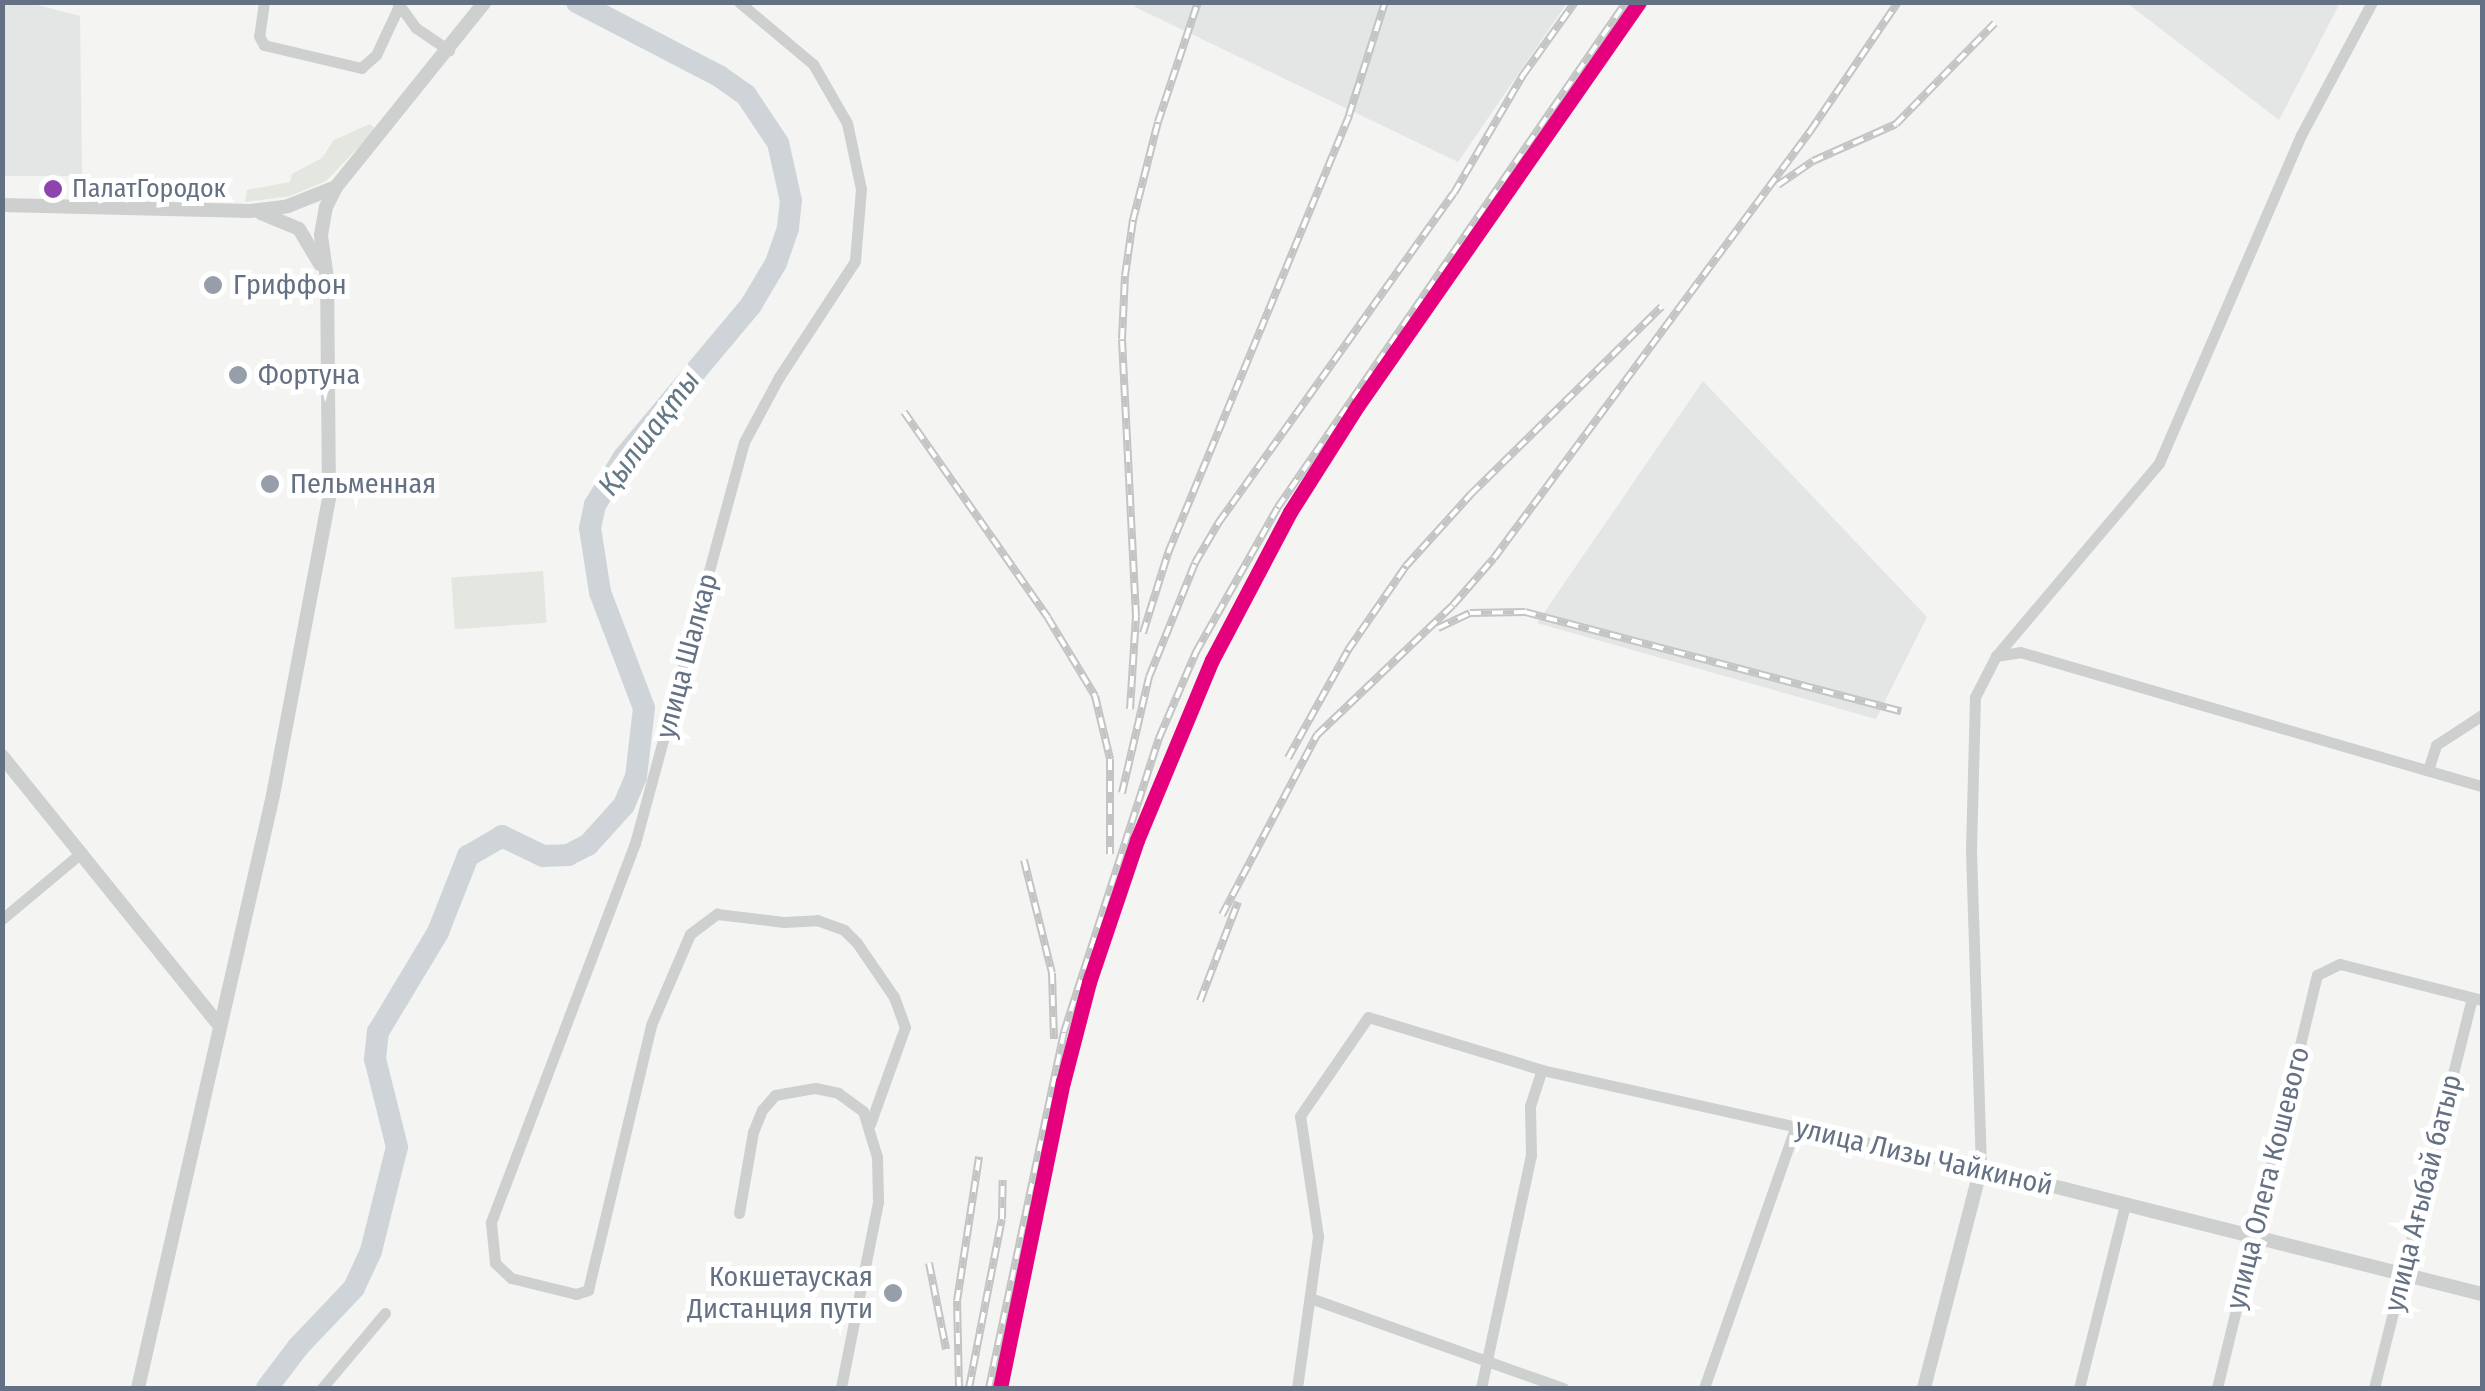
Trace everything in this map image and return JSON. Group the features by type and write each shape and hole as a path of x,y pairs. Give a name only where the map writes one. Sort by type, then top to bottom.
{"street":[{"path":"264,2 259,36 264,44 361,68 376,55 397,5 416,28 449,50"},
{"name":"улица Шалкар","path":"738,2 792,42 832,92 856,156 861,189 855,261 779,377 744,442 635,842 491,1223 491,1250 502,1272 584,1294 599,1251 652,1026 690,934 708,917 725,913 784,922 817,920 844,930 857,943 900,1008 905,1027 870,1124"},
{"path":"1924,1388 1981,1168 1971,850 1974,697 1996,656 2159,463 2300,136 2372,2"},
{"path":"138,1388 297,680 329,498 323,218 336,187 483,5"},
{"path":"2,205 250,211 288,206 336,187"},
{"path":"250,211 282,218 299,229 327,279"},
{"path":"1996,656 2020,652 2482,786"},
{"path":"2428,770 2436,745 2482,715"},
{"path":"2,756 220,1026"},
{"path":"2,919 82,852"},
{"name":"улица Олега Кошевого","path":"2217,1388 2315,981 2323,969 2340,964 2477,999"},
{"name":"улица Ағыбай батыр","path":"2374,1388 2477,999"},
{"name":"улица Лизы Чайкиной","path":"1310,1298 1318,1236 1300,1116 1368,1017 1542,1070 1981,1168 2482,1294"},
{"path":"1481,1388 1531,1155 1530,1106 1542,1070"},
{"path":"740,1213 753,1132 762,1110 776,1094 794,1088 838,1093 856,1103 870,1124 879,1177 876,1222 841,1388"},
{"path":"1704,1388 1795,1128"},
{"path":"2078,1388 2125,1204"},
{"path":"1297,1388 1310,1298 1488,1358 1563,1388"},
{"path":"322,1388 384,1313"}],"shaded area":[{"path":"1567,2 1458,162 1135,7 1136,3"},
{"path":"2,3 29,3 80,16 82,176 3,176"},
{"path":"2127,3 2340,3 2279,120"},
{"path":"370,124 376,129 326,181 290,196 245,202 247,190 290,182 292,174 322,158 334,140"},
{"path":"1703,381 1927,617 1876,719 1537,623"},
{"path":"543,571 547,623 455,629 451,577"}],"waterway":[{"name":"Қылшақты","path":"267,1388 298,1347 354,1288 371,1251 397,1147 375,1059 378,1032 438,932 468,856 502,836 543,856 568,855 588,845 624,805 636,777 644,708 600,592 590,528 595,505 624,457 751,305 776,263 788,228 791,201 778,143 746,95 719,76 577,2"}],"railway":[{"path":"1130,709 1136,616 1122,339 1125,276 1133,220 1158,122 1198,2"},
{"path":"1143,633 1168,553 1349,115 1385,2"},
{"path":"1122,793 1149,677 1195,563 1219,522 1454,193 1523,75 1575,2"},
{"path":"989,1388 1064,1032 1159,738 1196,652 1278,507 1626,2"},
{"path":"1222,915 1317,735 1453,605 1494,558 1811,130 1898,2"},
{"path":"1778,185 1813,161 1896,124 1995,23"},
{"path":"1288,758 1348,650 1406,566 1471,494 1661,307"},
{"path":"904,412 1048,618 1095,696 1110,759 1110,854"},
{"path":"1438,628 1470,613 1525,612 1901,711"},
{"path":"1024,860 1052,973 1054,1039"},
{"path":"1200,1001 1238,902"},
{"path":"959,1388 957,1301 979,1157"},
{"path":"969,1388 1002,1219 1003,1180"},
{"path":"929,1263 946,1349"}],"transit line":[{"path":"1000,1388 1063,1082 1089,982 1137,840 1212,660 1290,512 1358,405 1639,2"}],"place":[{"name":"ПалатГородок","path":"53,189"},
{"name":"Гриффон","path":"213,285"},
{"name":"Фортуна","path":"238,375"},
{"name":"Пельменная","path":"270,484"},
{"name":"Кокшетауская Дистанция пути","path":"893,1293"}]}
